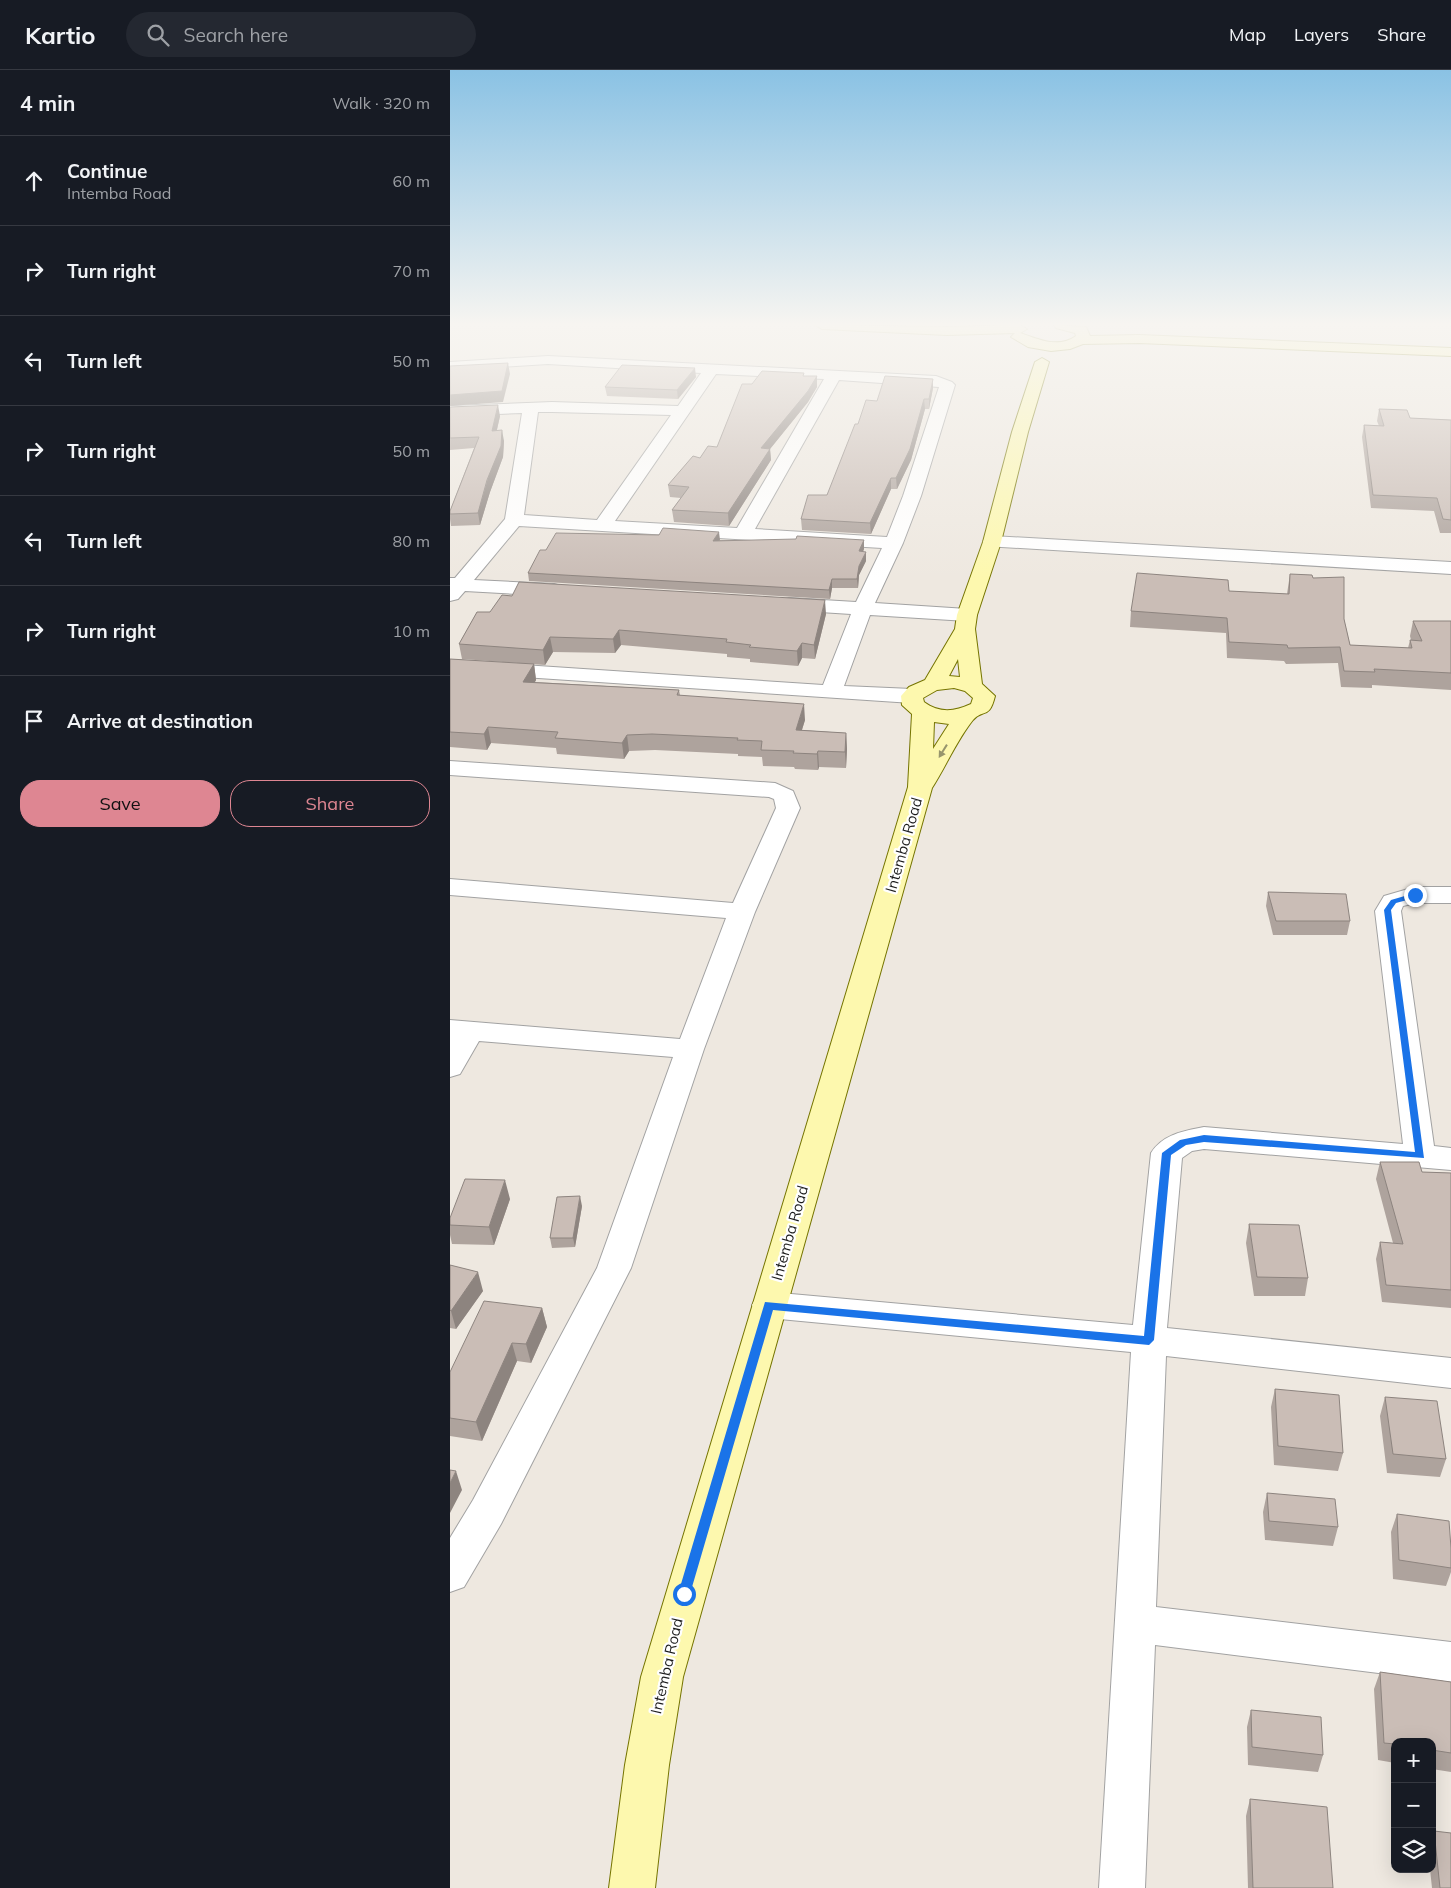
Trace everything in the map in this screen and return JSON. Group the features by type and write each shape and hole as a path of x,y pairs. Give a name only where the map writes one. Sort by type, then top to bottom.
{"street":[{"path":"450,411 481,410"},
{"path":"453,588 514,520 531,410"},
{"path":"625,410 684,411"},
{"path":"743,534 815,410"},
{"path":"831,692 863,608 894,543 912,496 939,410"},
{"path":"934,683 966,622 992,542 1027,410"},
{"path":"602,526 684,411"},
{"path":"514,520 894,543"},
{"path":"992,542 1451,568"},
{"path":"453,588 578,592"},
{"path":"774,603 863,608 966,622"},
{"path":"966,622 972,686"},
{"path":"450,666 831,692 918,704 943,718 965,716 981,708 984,696 972,686 954,682 934,683 920,688 918,704 920,787"},
{"path":"920,787 965,716"},
{"path":"450,768 775,790 785,796 788,808 742,912 690,1049 614,1268 487,1512 450,1574"},
{"name":"Intemba Road","path":"632,1888 646,1765 662,1677 920,787"},
{"path":"450,887 742,912"},
{"path":"1122,1888 1149,1340 1167,1153 1183,1142 1204,1138 1436,1157 1388,910 1393,901 1415,895 1451,895"},
{"path":"450,1067 460,1030 690,1049"},
{"path":"769,1305 1149,1340 1451,1373"},
{"path":"1135,1624 1451,1662"}],"building":[{"path":"450,410 497,410 492,431 502,430 501,446 487,480 478,513 450,514 450,511 479,437 450,438"},
{"path":"732,410 792,410 761,448 770,449 728,513 672,510 689,487 668,485 693,456 700,458 708,446 717,447"},
{"path":"863,410 921,410 910,449 896,478 891,478 870,523 801,519 808,495 827,495 855,424 858,424"},
{"path":"1379,410 1407,410 1410,418 1451,420 1451,520 1443,519 1437,498 1373,495 1364,425 1384,426"},
{"path":"663,528 719,532 713,541 796,539 797,536 864,540 859,551 866,552 859,566 857,579 832,579 829,590 528,573 540,550 546,550 556,533 659,535"},
{"path":"1137,573 1228,580 1229,591 1289,594 1290,574 1312,575 1313,578 1344,577 1344,619 1350,645 1412,648 1410,640 1422,641 1413,621 1451,621 1451,673 1374,669 1375,672 1344,671 1340,647 1288,648 1287,645 1229,642 1227,618 1131,611"},
{"path":"519,582 825,600 814,645 802,643 797,651 749,647 751,645 726,642 727,639 619,630 613,639 550,637 543,650 459,644 477,612 490,612 502,595 512,596"},
{"path":"450,659 534,664 523,682 679,690 677,695 804,704 796,730 846,733 845,752 818,751 817,754 761,750 762,741 737,740 738,738 652,734 627,735 622,743 555,738 558,732 488,727 484,734 450,732"},
{"path":"1268,892 1346,894 1350,921 1276,921"},
{"path":"1380,1162 1419,1162 1422,1172 1451,1173 1451,1290 1386,1285 1380,1242 1403,1244"},
{"path":"465,1179 505,1180 489,1227 450,1225 450,1218"},
{"path":"580,1196 573,1238 550,1238 557,1197"},
{"path":"1249,1224 1299,1225 1308,1278 1257,1277"},
{"path":"450,1265 478,1272 451,1311 450,1310"},
{"path":"484,1301 542,1308 526,1344 512,1343 476,1422 450,1418 450,1372"},
{"path":"1275,1389 1339,1395 1343,1453 1278,1446"},
{"path":"1385,1397 1437,1401 1446,1459 1393,1454"},
{"path":"450,1470 456,1471 450,1483"},
{"path":"1267,1493 1335,1499 1338,1527 1269,1521"},
{"path":"1397,1514 1449,1521 1451,1568 1399,1560"},
{"path":"1380,1672 1451,1682 1451,1753 1436,1751 1436,1738 1391,1738 1391,1744 1384,1743"},
{"path":"1251,1710 1321,1717 1323,1755 1252,1747"},
{"path":"1250,1799 1327,1807 1333,1888 1253,1888"},
{"path":"1436,1831 1451,1833 1451,1888 1440,1888"}],"route":[{"path":"684,1594 769,1305 1149,1340 1167,1153 1183,1142 1204,1138 1420,1156 1388,910 1393,901 1415,895"}]}
